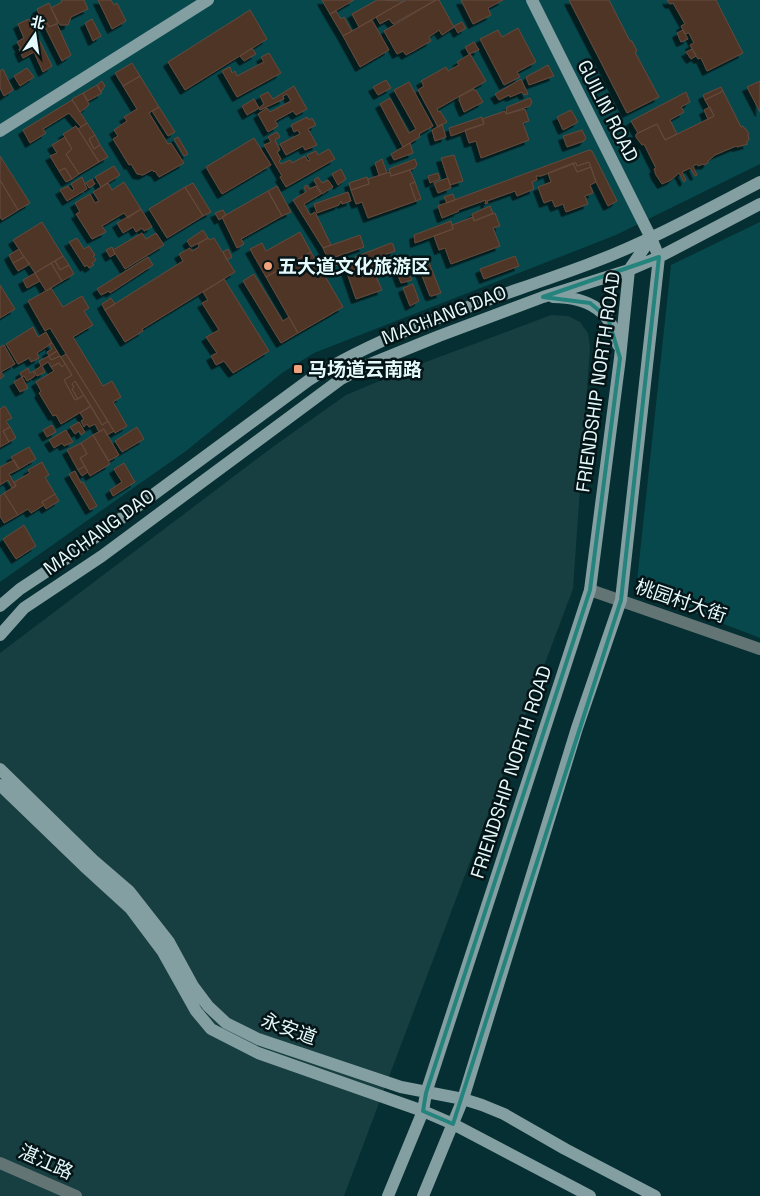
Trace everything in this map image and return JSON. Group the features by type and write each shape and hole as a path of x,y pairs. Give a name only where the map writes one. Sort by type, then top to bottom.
{"main road":[{"path":"0,131 208,0"},
{"name":"GUILIN ROAD","path":"532,0 651,238"},
{"name":"MACHANG DAO","path":"0,606 309,380 332,366 387,339 591,263 651,238 760,182"},
{"name":"MACHANG DAO","path":"0,636 24,608 102,556 341,379 377,361 543,297 629,270 659,257 760,204"},
{"path":"423,1196 462,1098 577,728 621,600 659,257 651,238"},
{"name":"FRIENDSHIP NORTH ROAD","path":"388,1196 423,1111 426,1093 590,590 620,358 629,270 651,238"},
{"path":"543,297 564,297 590,303 608,318 616,335 620,358"},
{"name":"永安道","path":"0,769 93,860 129,891 169,942 193,986 226,1022 258,1039 401,1087 462,1098 504,1114 565,1149 655,1196"},
{"name":"永安道","path":"0,785 130,908 163,952 196,1011 211,1029 258,1053 423,1111 453,1124 590,1196"}],"street":[{"name":"桃园村大街","path":"590,590 760,649"},
{"name":"湛江路","path":"0,1162 76,1196"}],"highlighted area":[{"path":"659,257 621,600 453,1124 423,1111 426,1093 590,590 620,358 608,318 590,303 543,297"}],"shaded area":[{"name":"五大道文化旅游区","path":"0,0 760,0 760,164 616,235 314,353 282,373 186,451 0,582"},
{"path":"760,222 760,638 636,590 671,265"},
{"path":"551,315 568,316 580,322 588,333 590,348 573,589 344,1196 0,1196 0,653 274,446 346,395 415,366"}],"building":[{"path":"61,0 84,0 88,9 71,17 68,25 60,25 51,8 62,2"},
{"path":"98,0 111,0 114,5 117,3 126,21 112,29"},
{"path":"322,0 354,0 330,14"},
{"path":"377,0 404,1 359,27 352,14"},
{"path":"406,0 436,0 393,24 389,19 380,24 376,17"},
{"path":"439,0 454,27 442,35 439,30 429,37 431,41 406,55 403,51 397,54 384,31"},
{"path":"461,0 503,0 488,8 491,15 473,24"},
{"path":"569,0 609,0 630,41 632,41 637,51 635,52 659,97 627,113"},
{"path":"667,0 716,0 743,53 707,71 701,58 698,59 690,45 694,43 689,33 685,34 681,26 685,24 673,3 670,4"},
{"path":"49,3 58,23 49,27 47,22 43,23 37,9"},
{"path":"250,10 267,39 185,90 168,62"},
{"path":"336,11 341,19 344,17 352,31 343,36 330,14"},
{"path":"29,19 52,66 43,72 34,52 23,58 17,42 24,38 18,24"},
{"path":"92,19 101,36 93,41 85,23"},
{"path":"372,20 389,50 360,67 343,36"},
{"path":"47,22 49,27 57,24 71,55 62,61 43,23"},
{"path":"462,22 466,28 458,33 454,26"},
{"path":"518,28 536,62 517,72 520,77 504,85 480,39 498,30 502,37"},
{"path":"683,30 688,39 681,42 677,33"},
{"path":"474,42 479,50 469,54 465,47"},
{"path":"252,48 256,54 244,61 240,56"},
{"path":"692,49 696,56 691,59 686,52"},
{"path":"269,53 281,73 237,97 222,71 230,67 232,73 235,71 237,76 264,62 261,57"},
{"path":"470,54 486,81 437,109 447,122 438,127 418,90 424,86 421,81 446,67 448,71 459,65 457,62"},
{"path":"132,63 140,76 123,86 115,73"},
{"path":"548,65 554,76 529,85 526,77"},
{"path":"27,68 34,77 20,86 14,76"},
{"path":"3,69 13,90 4,96 0,88 0,71"},
{"path":"140,76 159,107 149,113 168,144 171,143 184,163 159,177 152,170 143,175 137,174 131,164 129,165 113,139 118,136 114,130 127,121 124,117 137,109 123,86"},
{"path":"521,79 528,94 524,95 522,92 499,100 495,94"},
{"path":"386,80 391,88 378,95 373,87"},
{"path":"102,81 105,86 101,92 97,85"},
{"path":"760,81 760,112 747,87"},
{"path":"409,82 433,126 419,134 420,137 403,147 380,104 390,98 409,133 416,129 394,90"},
{"path":"97,85 102,93 88,101 83,93"},
{"path":"294,86 307,109 296,115 293,111 275,121 278,126 268,132 258,114 267,108 270,112 291,101 287,94 283,96 284,99 260,110 259,108 264,104 260,96 268,92 273,99"},
{"path":"721,87 723,91 705,100 703,95"},
{"path":"474,89 483,102 464,112 459,100 460,96"},
{"path":"723,91 741,127 743,126 749,134 749,140 746,142 748,144 736,146 715,155 704,165 698,166 697,164 693,166 697,175 695,176 690,168 682,172 686,180 684,182 679,173 671,180 662,184 656,175 654,169 656,168 644,144 642,145 636,134 657,124 665,140 708,119 714,116 705,100"},
{"path":"686,92 690,102 681,107 684,112 670,120 677,134 665,140 657,124 638,133 631,121"},
{"path":"83,93 89,104 80,112 72,99"},
{"path":"530,98 532,102 530,106 506,114 507,107"},
{"path":"254,99 259,108 247,115 242,106"},
{"path":"72,100 87,123 81,127 69,113 43,129 46,133 30,143 23,130"},
{"path":"159,107 175,132 168,136 152,111"},
{"path":"710,107 714,116 708,119 704,110"},
{"path":"525,109 529,121 523,123 529,140 481,158 476,141 469,143 465,130 484,124 482,119 505,111 506,114"},
{"path":"571,110 578,122 563,130 557,117"},
{"path":"307,117 309,120 312,118 316,125 308,129 317,145 305,150 303,146 286,155 280,144 300,134 298,130 294,132 291,125"},
{"path":"482,117 484,124 451,136 449,128"},
{"path":"87,123 95,135 89,139 94,149 100,145 108,157 99,162 78,129"},
{"path":"442,124 446,137 435,141 432,130"},
{"path":"76,126 99,162 79,174 66,154 72,149 63,134"},
{"path":"582,130 586,138 584,141 567,147 563,136"},
{"path":"277,132 280,137 275,140 280,150 277,152 281,159 279,161 281,164 290,160 292,163 305,156 308,161 310,160 307,155 316,151 318,155 329,149 335,159 286,187 280,177 282,176 264,145 271,142 268,137"},
{"path":"95,135 100,145 94,149 89,139"},
{"path":"65,137 72,149 66,154 79,174 72,179 65,168 59,171 50,156 57,153 52,145"},
{"path":"178,137 188,154 184,156 174,139"},
{"path":"254,138 271,165 222,194 206,167"},
{"path":"410,143 413,153 394,160 391,154"},
{"path":"589,150 592,151 617,201 608,206 596,182 589,162 577,166 576,163 541,176 536,176 537,180 532,182 534,189 517,196 515,191 487,201 488,203 485,204 486,200 458,210 442,218 438,206"},
{"path":"454,155 463,181 450,185 441,158"},
{"path":"0,156 30,203 18,210 0,180"},
{"path":"382,159 387,173 379,175 375,163"},
{"path":"415,159 417,165 415,168 391,176 389,169"},
{"path":"589,162 591,167 577,172 573,163 576,163 577,166"},
{"path":"573,163 577,172 591,167 596,182 590,185 593,193 585,196 588,204 566,212 563,204 555,207 552,200 544,203 538,187 551,182 548,173"},
{"path":"114,166 120,175 101,187 95,177"},
{"path":"65,168 72,179 66,182 59,171"},
{"path":"341,169 346,179 338,185 332,174"},
{"path":"410,170 415,182 410,184 416,201 368,218 362,202 356,204 351,190 369,184 368,179 390,172 391,176"},
{"path":"438,173 440,179 430,183 428,176"},
{"path":"82,177 87,189 67,201 60,190 68,186 72,191 74,189 71,184"},
{"path":"318,177 322,183 328,180 333,187 322,194 314,180"},
{"path":"367,177 369,184 351,190 349,183"},
{"path":"448,178 451,188 438,193 434,183"},
{"path":"92,179 95,184 89,188 86,183"},
{"path":"0,180 18,210 2,220 0,217"},
{"path":"124,182 141,209 128,218 124,213 102,226 106,232 92,239 76,214 80,212 75,203 90,194 95,203 99,201 93,192 108,183 112,190"},
{"path":"415,182 421,199 416,201 410,184"},
{"path":"193,183 211,212 203,216 185,187"},
{"path":"307,185 309,189 316,186 321,194 304,204 310,215 315,212 331,245 323,248 293,200 306,192 304,187"},
{"path":"277,186 291,212 282,216 268,191"},
{"path":"185,187 203,216 167,238 149,209"},
{"path":"268,191 282,216 241,239 244,244 237,248 222,217"},
{"path":"348,192 351,201 342,204 341,201 339,205 317,213 314,204"},
{"path":"453,194 455,200 447,203 444,197"},
{"path":"490,206 493,213 474,221 472,214"},
{"path":"141,209 152,227 144,231 142,228 136,232 133,227 123,233 117,223"},
{"path":"223,210 226,215 219,220 215,213"},
{"path":"495,213 500,226 493,228 500,246 451,264 445,248 439,250 434,236 453,229 452,225 473,217 474,221"},
{"path":"451,221 453,229 415,243 414,235"},
{"path":"42,222 63,256 35,273 13,240"},
{"path":"203,230 208,238 191,247 187,241"},
{"path":"300,232 311,252 266,277 250,249 262,243 266,251"},
{"path":"142,233 146,239 156,233 164,245 125,269 113,250"},
{"path":"360,235 364,247 335,257 338,265 332,267 323,248"},
{"path":"77,238 84,249 89,246 95,255 93,256 96,260 92,263 94,265 89,268 87,265 85,267 69,242"},
{"path":"208,238 210,240 214,238 235,272 142,329 143,331 125,342 105,310 183,261 179,254 190,248 192,251 199,247 198,244"},
{"path":"391,243 395,251 376,258 383,271 375,274 382,290 356,299 344,264 356,259 355,257"},
{"path":"112,247 115,254 110,257 106,250"},
{"path":"19,249 24,257 13,263 9,255"},
{"path":"228,249 232,257 227,260 223,252"},
{"path":"311,252 343,307 298,333 266,277"},
{"path":"63,256 69,265 60,270 55,261"},
{"path":"515,256 519,266 484,279 480,269"},
{"path":"24,257 30,264 18,271 13,263"},
{"path":"148,257 153,265 110,293 109,291 101,295 97,289"},
{"path":"428,260 441,293 432,296 430,296 417,263"},
{"path":"55,261 60,270 69,265 74,274 62,281 51,263"},
{"path":"51,263 62,281 46,291 35,273"},
{"path":"406,267 412,280 401,283 396,270"},
{"path":"35,273 40,281 27,288 23,280"},
{"path":"254,274 283,321 289,317 298,333 281,343 243,281"},
{"path":"224,279 269,351 233,373 224,361 216,365 211,356 217,353 206,337 219,330 202,303 208,300 203,292"},
{"path":"413,284 419,301 410,306 403,288"},
{"path":"0,285 15,309 0,318"},
{"path":"51,288 63,307 82,296 89,308 84,311 93,325 73,337 103,386 112,381 121,397 113,402 127,426 115,433 50,328 45,331 28,301"},
{"path":"111,298 115,304 105,310 102,304"},
{"path":"33,327 38,337 46,332 52,343 37,353 39,358 31,362 29,358 18,364 6,344"},
{"path":"52,343 57,351 49,356 47,352 52,349 49,344"},
{"path":"4,345 15,364 1,372 4,376 0,379 0,347"},
{"path":"57,351 60,356 51,360 49,356"},
{"path":"66,354 108,421 102,425 75,381 72,384 74,387 72,389 78,399 75,400 64,380 72,375 61,357"},
{"path":"49,356 51,360 60,356 65,364 62,367 59,363 51,367 48,362 42,366 45,372 37,376 34,371 41,366 39,361"},
{"path":"59,363 62,367 65,364 72,375 64,380 75,400 84,395 91,406 61,424 56,415 53,416 39,393 41,391 36,382 54,371 51,367"},
{"path":"28,368 30,373 33,371 35,376 27,381 20,373"},
{"path":"22,377 28,388 20,392 14,382"},
{"path":"75,381 84,395 78,399 72,389 74,387 72,384"},
{"path":"5,406 12,418 6,421 10,427 3,431 9,442 0,447 0,409"},
{"path":"91,406 102,425 108,421 114,431 107,435 104,429 99,432 95,424 89,427 87,424 84,427 81,421 84,419 80,413"},
{"path":"79,422 85,432 81,435 79,431 75,434 70,427"},
{"path":"52,425 56,432 47,437 43,430"},
{"path":"10,427 16,438 9,442 3,431"},
{"path":"137,427 144,439 122,452 115,441"},
{"path":"104,429 119,455 109,461 93,435"},
{"path":"66,430 73,442 64,446 62,443 54,448 49,440"},
{"path":"93,435 110,464 90,476 80,458 87,454 81,443"},
{"path":"81,443 87,454 80,458 85,466 78,470 67,450"},
{"path":"29,447 36,459 19,469 11,457"},
{"path":"14,460 19,469 9,474 16,486 12,488 8,480 0,485 0,467"},
{"path":"42,462 49,475 45,477 55,494 42,502 44,505 31,513 28,509 18,515 4,493 16,486 14,482 30,473 28,470"},
{"path":"124,463 135,482 113,496 110,490 122,482 114,469"},
{"path":"85,466 88,472 82,476 78,470"},
{"path":"75,471 97,506 90,510 69,474"},
{"path":"4,493 18,515 4,523 0,516 0,496"},
{"path":"55,494 59,501 46,509 42,502"},
{"path":"24,525 36,546 16,559 3,539"}],"place":[{"name":"五大道文化旅游区","path":"268,266"},
{"name":"马场道云南路","path":"298,369"}]}
